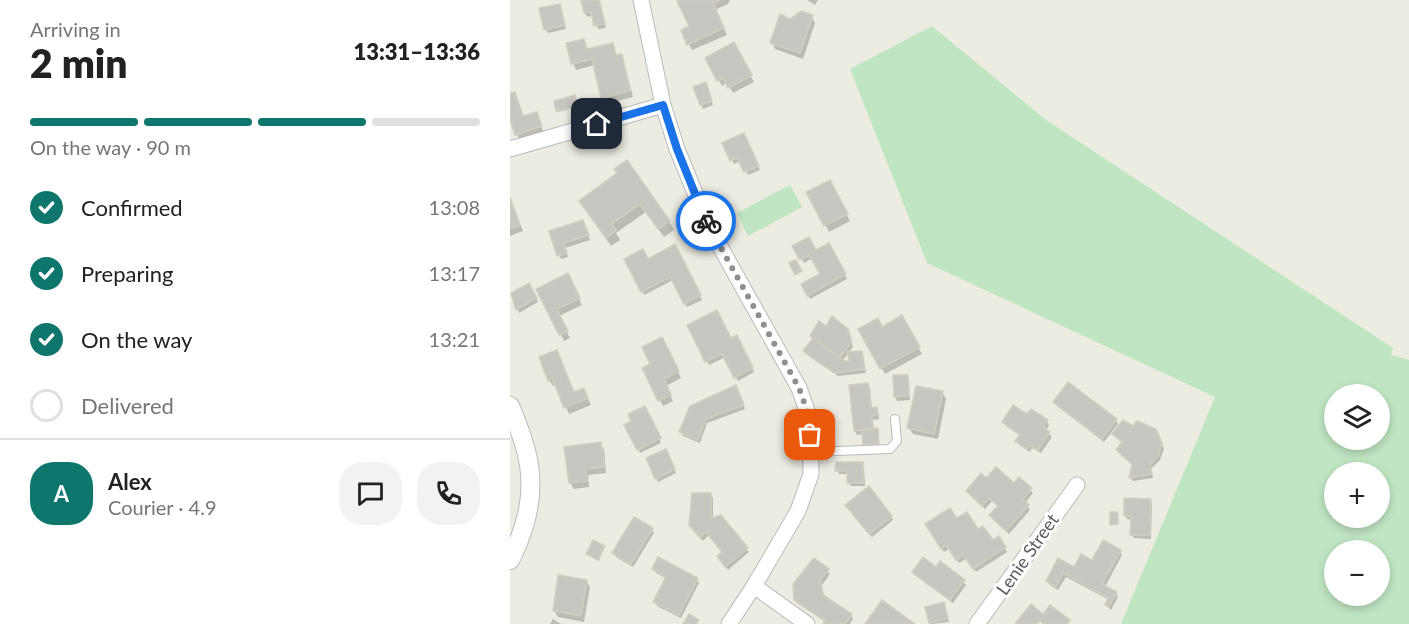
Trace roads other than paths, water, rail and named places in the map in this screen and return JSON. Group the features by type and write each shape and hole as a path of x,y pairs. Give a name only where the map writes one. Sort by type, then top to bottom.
{"street":[{"path":"641,0 663,105 677,149 708,225 799,388 810,419 811,474 798,511 729,624"},
{"path":"510,149 663,105"},
{"path":"510,406 525,443 531,471 532,493 516,550 510,560"},
{"name":"Lenie Street","path":"977,624 1077,485"},
{"path":"754,586 807,624"}],"lane":[{"path":"811,452 890,449 897,441 895,419"}]}
